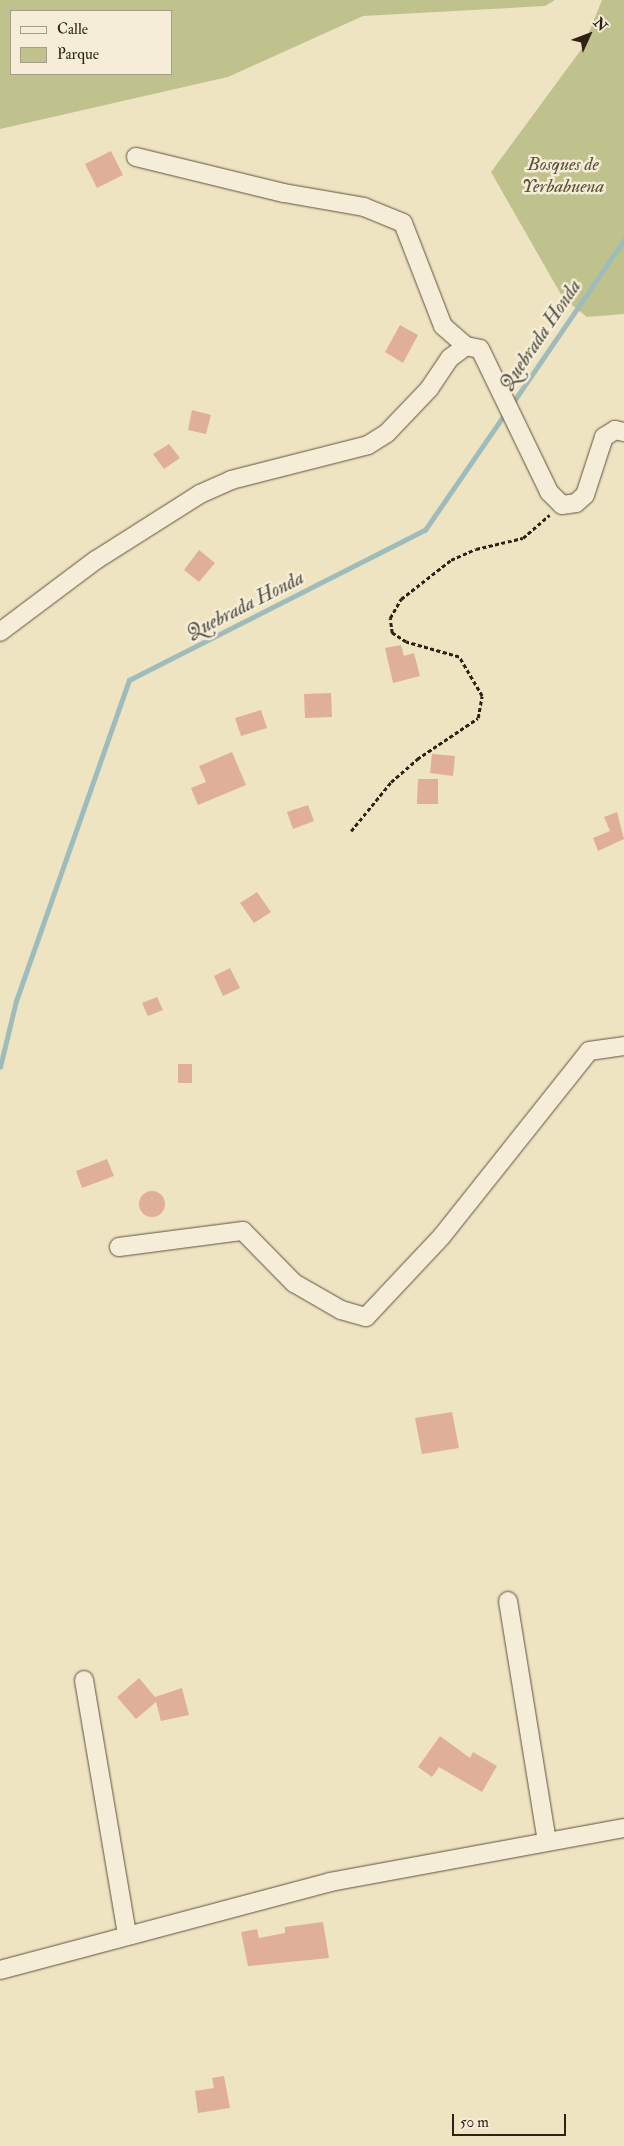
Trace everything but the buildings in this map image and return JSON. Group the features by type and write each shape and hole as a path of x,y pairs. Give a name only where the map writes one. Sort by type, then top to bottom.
{"street":[{"path":"136,157 284,193 364,207 403,223 443,326 466,346 480,349 503,404 528,446 548,492 562,505 576,503 585,495 604,436 615,430 624,432"},
{"path":"0,632 96,560 200,494 231,480 348,454 374,441 387,433 429,389 450,358 466,346"},
{"path":"119,1247 243,1232 294,1283 341,1310 366,1317 442,1236 589,1051 624,1046"},
{"path":"508,1601 548,1841"},
{"path":"84,1680 127,1935"},
{"path":"0,1970 330,1882 624,1828"}],"path":[{"path":"351,831 404,770 478,718 482,696 459,657 406,642 392,632 390,618 401,599 451,560 476,548 523,538 562,505"}],"green space":[{"path":"0,0 555,0 545,6 363,16 228,77 0,129"},
{"name":"Bosques de Yerbabuena","path":"602,0 624,0 624,314 587,317 563,298 491,172 583,47"}],"waterway":[{"name":"Quebrada Honda","path":"512,404 624,240"},
{"name":"Quebrada Honda","path":"0,1067 16,1001 129,680 425,530 506,412"}]}
